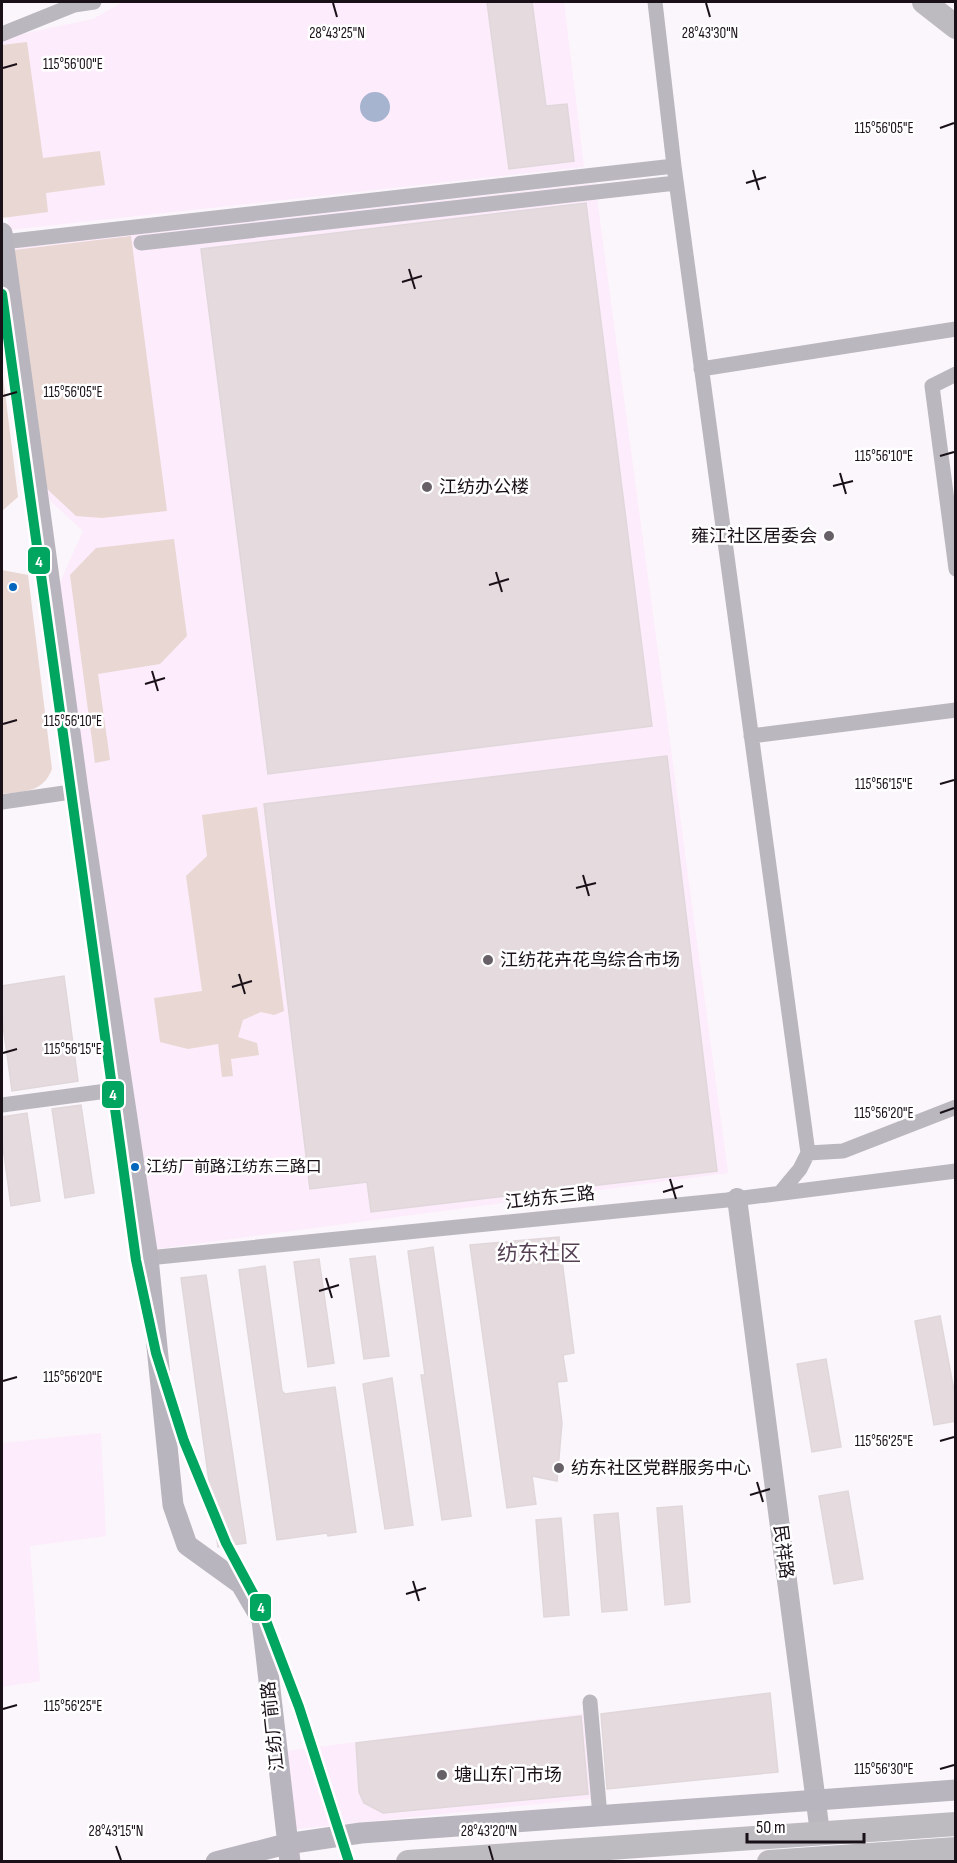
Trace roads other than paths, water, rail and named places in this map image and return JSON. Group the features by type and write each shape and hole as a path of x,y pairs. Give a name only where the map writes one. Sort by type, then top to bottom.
{"main road":[{"path":"924,2 956,27"},
{"name":"江纺厂前路","path":"2,238 8,334 147,1258 173,1505 187,1545 241,1584 262,1620 288,1853"},
{"path":"216,1862 288,1853 362,1833 956,1790"},
{"path":"408,1862 956,1824"},
{"path":"769,1862 956,1849"}],"street":[{"path":"2,25 63,2"},
{"path":"2,34 74,6 94,2"},
{"path":"655,2 676,183 808,1153 800,1169 780,1193"},
{"path":"2,238 674,166"},
{"path":"141,243 676,183"},
{"path":"701,369 956,329"},
{"path":"956,374 932,386 956,569"},
{"path":"751,736 956,710"},
{"path":"2,802 78,791"},
{"path":"2,1105 122,1089"},
{"path":"808,1153 843,1150 956,1107"},
{"name":"江纺东三路","path":"147,1258 732,1199 956,1171"},
{"name":"民祥路","path":"732,1199 815,1834"},
{"path":"590,1702 600,1816"}],"water":[{"path":"375,92 385,97 390,107 385,117 375,122 365,117 360,107 365,97"}],"place":[{"name":"江纺办公楼","path":"427,487"},
{"name":"雍江社区居委会","path":"829,536"},
{"name":"江纺花卉花鸟综合市场","path":"488,960"},
{"name":"江纺厂前路江纺东三路口","path":"135,1167"},
{"name":"纺东社区党群服务中心","path":"559,1468"},
{"name":"塘山东门市场","path":"442,1775"}],"district":[{"name":"纺东社区","path":"539,1253"}]}
